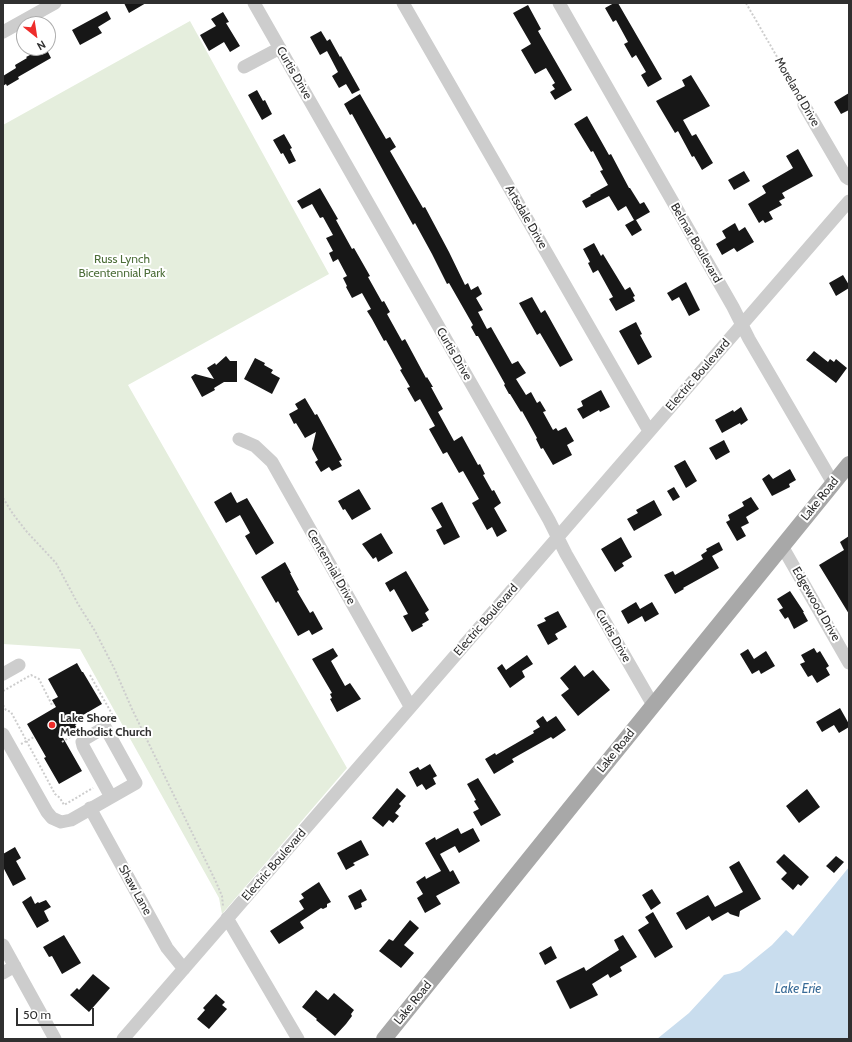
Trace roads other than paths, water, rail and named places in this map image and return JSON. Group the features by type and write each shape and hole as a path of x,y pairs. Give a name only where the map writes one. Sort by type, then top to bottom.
{"main road":[{"name":"Lake Road","path":"384,1039 849,464"}],"street":[{"path":"3,32 55,3"},
{"name":"Curtis Drive","path":"254,3 545,513 566,554 654,705"},
{"name":"Artsdale Drive","path":"403,3 650,432"},
{"name":"Belmar Boulevard","path":"559,3 833,483"},
{"path":"244,67 280,48"},
{"name":"Moreland Drive","path":"804,105 846,177 849,179"},
{"name":"Electric Boulevard","path":"123,1039 849,201"},
{"name":"Centennial Drive","path":"239,439 255,446 272,462 410,706"},
{"name":"Edgewood Drive","path":"782,546 849,663"},
{"path":"3,674 19,665"},
{"path":"3,734 47,812 52,818 61,822 66,822 90,808 111,797 136,783 105,727 82,742 111,797"},
{"name":"Shaw Lane","path":"90,808 167,948 184,969"},
{"path":"228,918 298,1039"},
{"path":"3,945 55,1039"},
{"path":"3,973 15,966"}],"water":[{"name":"Lake Erie","path":"849,867 849,1039 657,1039 689,1013 724,975 740,971 772,945 786,930 793,936"}],"place":[{"name":"Lake Shore Methodist Church","path":"52,725"}],"park label":[{"name":"Russ Lynch Bicentennial Park","path":"122,266"}]}
